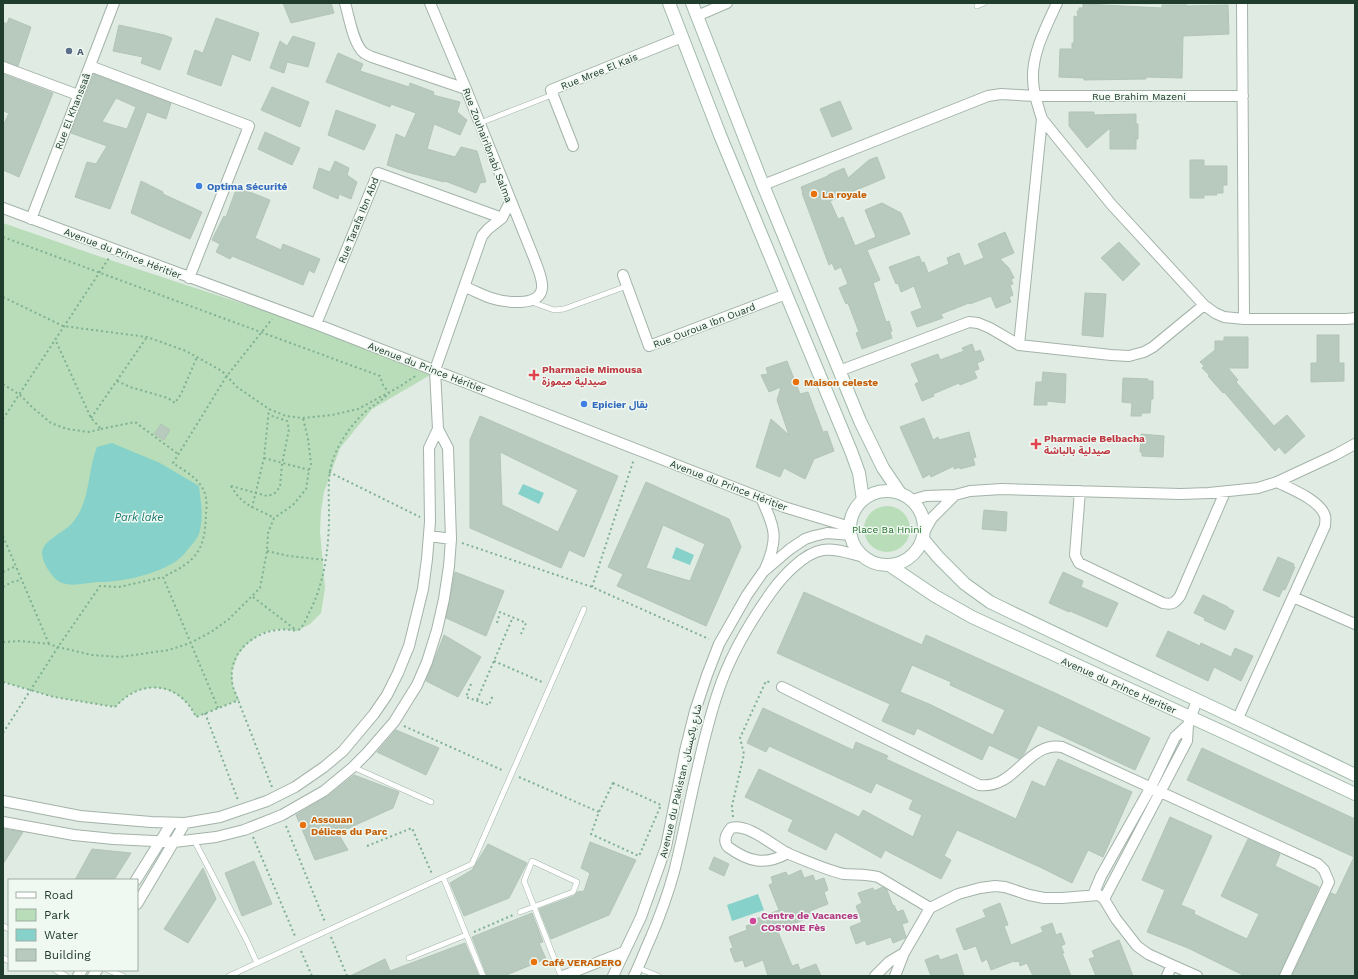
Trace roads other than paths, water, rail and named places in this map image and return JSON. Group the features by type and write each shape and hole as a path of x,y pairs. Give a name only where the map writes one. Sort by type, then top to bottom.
{"main road":[{"path":"669,3 853,456 859,473 863,500"},
{"path":"692,3 763,185 839,371 870,444 883,468 900,493"},
{"path":"890,490 900,493 912,500 922,514 924,521 924,535 918,548 911,556 902,562 889,565 876,563 864,557 857,549 850,531 854,510 869,495 879,491 890,490"},
{"path":"924,535 938,556 965,584 990,602 1238,718 1355,775"},
{"name":"Avenue du Prince Heritier","path":"889,565 935,596 972,617 1189,721 1355,794"}],"street":[{"name":"Rue El Khanssaâ","path":"31,219 114,3"},
{"path":"345,3 359,48 364,53 466,89"},
{"name":"Rue Zouhairibnabi Salma","path":"430,3 540,274 542,288 538,296 528,301"},
{"path":"697,16 727,3"},
{"path":"1057,3 1042,35 1035,60 1033,76 1035,96 1042,119 1111,204 1204,305 1215,313 1224,317 1244,320 1355,318"},
{"path":"1242,3 1244,320"},
{"name":"Rue Mree El Kais","path":"573,146 551,90 682,37"},
{"path":"90,66 250,126 189,278"},
{"path":"3,67 78,95"},
{"name":"Rue Brahim Mazeni","path":"763,185 988,96 1001,94 1035,96 1243,96"},
{"path":"1019,345 1042,119"},
{"name":"Rue Tarafa Ibn Abd","path":"316,324 378,173 502,218"},
{"path":"3,822 74,835 113,840 174,842 216,837 249,828 282,815 324,790 353,767 394,722 416,685 427,662 437,630 449,566 451,539 448,448 438,429 432,369 465,287 482,236 502,218 510,202"},
{"name":"Avenue du Prince Héritier","path":"3,208 316,324 637,450 850,531"},
{"name":"Rue Ouroua Ibn Ouard","path":"623,275 649,346 786,294"},
{"path":"465,287 491,298 513,302 528,301"},
{"path":"839,371 969,322 978,323 990,328 1019,345 1111,355 1137,355 1154,347 1204,305"},
{"path":"3,801 80,816 171,824 185,823 220,817 276,797 295,787 343,751 374,714 387,695 409,646 423,589 430,536 429,448 438,429"},
{"path":"912,500 926,496 955,495 970,491 1002,489 1182,494 1225,492 1258,488 1277,482 1355,444"},
{"path":"1238,718 1325,526 1325,517 1315,502 1277,482"},
{"path":"1080,491 1075,555 1079,563 1163,603 1169,604 1176,602 1180,596 1225,492"},
{"path":"924,535 932,518 955,495"},
{"path":"761,498 774,529 771,556 763,572"},
{"name":"Avenue du Pakistan شارع باكيستان","path":"613,976 641,917 666,847 685,750 695,711 719,644 743,601 763,572 790,549 805,539 827,533 850,531"},
{"path":"430,536 451,539"},
{"name":"Avenue du Pakistan شارع باكيستان","path":"636,972 663,907 674,873 706,731 717,694 730,660 745,632 761,606 779,582 807,556 823,550 834,550 864,557"},
{"path":"1293,597 1355,624"},
{"path":"782,687 979,785 987,786 1002,782 1035,754 1055,746 1062,747 1318,864 1324,870 1329,882 1284,976"},
{"path":"1104,899 1187,741 1189,721 1197,700"},
{"path":"1093,895 1101,876 1151,787 1175,737 1189,721"},
{"path":"138,902 185,823"},
{"path":"137,879 171,824"},
{"path":"788,853 763,862 753,860 731,850 726,844 726,835 731,828 740,827 766,839 788,853 835,872 845,874 868,874 878,877 930,908"},
{"path":"896,976 904,953 930,908 958,894 980,888 995,886 1005,887 1044,898 1099,895 1104,899 1116,920 1137,946 1148,954 1197,976"},
{"path":"562,976 624,952"},
{"path":"875,976 889,962 904,953"},
{"path":"1167,976 1172,965"}],"lane":[{"path":"977,6 984,3"},
{"path":"480,123 552,95"},
{"path":"528,301 554,310 564,309 626,286"},
{"path":"229,976 472,864 584,609"},
{"path":"353,767 431,802"},
{"path":"194,840 247,940 257,963"},
{"path":"520,912 533,906 573,892 577,882 532,861 524,881 533,906 562,976"},
{"path":"443,877 483,976"},
{"path":"409,958 466,935"},
{"path":"57,971 66,976"},
{"path":"110,971 123,976"},
{"path":"636,972 657,976"}],"water":[{"name":"Park lake","path":"112,443 160,463 199,486 202,516 199,534 181,557 174,563 158,570 123,580 77,584 62,583 55,579 47,568 42,557 43,548 50,540 70,526 79,513 86,495 97,447"},
{"path":"523,484 544,493 539,504 518,494"},
{"path":"676,547 694,555 690,565 672,558"},
{"path":"758,894 764,910 732,921 727,905"}],"place":[{"name":"A","path":"69,51"},
{"name":"Optima Sécurité","path":"199,186"},
{"name":"La royale","path":"814,194"},
{"name":"Pharmacie Mimousa صيدلية ميموزة","path":"534,375"},
{"name":"Maison celeste","path":"796,382"},
{"name":"Epicier بقال","path":"584,404"},
{"name":"Pharmacie Belbacha صيدلية بالباشة","path":"1036,444"},
{"name":"Assouan Délices du Parc","path":"303,825"},
{"name":"Centre de Vacances COS’ONE Fès","path":"753,921"},
{"name":"Café VERADERO","path":"534,962"}],"park label":[{"name":"Place Ba Hnini","path":"887,529"}]}
